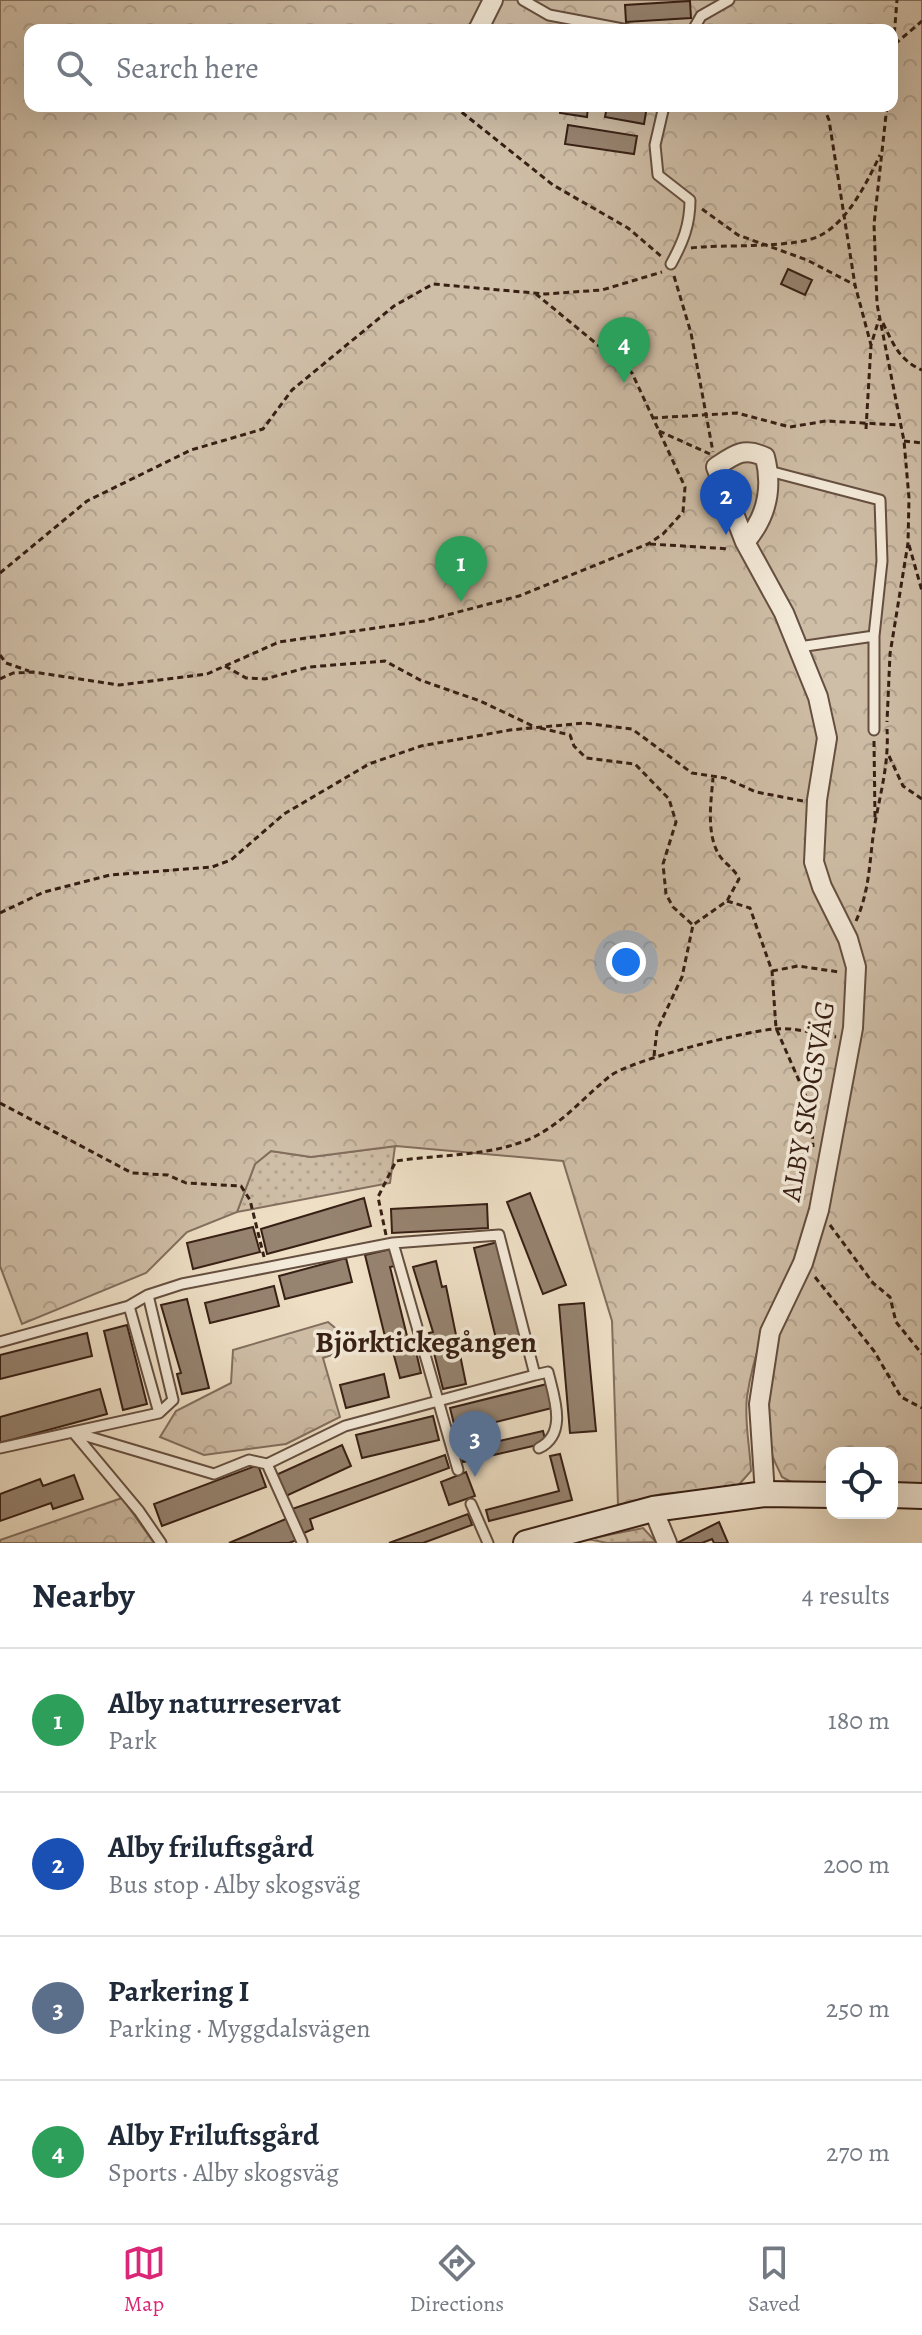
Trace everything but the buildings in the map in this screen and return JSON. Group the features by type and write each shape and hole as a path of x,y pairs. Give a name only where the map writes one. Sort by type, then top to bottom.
{"street":[{"path":"481,24 493,0"},
{"path":"715,461 738,451 753,451 765,457 769,471 766,510 747,546"},
{"name":"ALBY SKOGSVÄG","path":"715,461 747,546 799,647 818,697 827,738 817,800 814,862 822,887 848,939 856,974 851,1039 819,1210 803,1263 770,1332 759,1404 765,1494"},
{"path":"526,1543 653,1509 765,1494 826,1495"},
{"path":"898,1495 922,1496"},
{"path":"653,1509 667,1543"}],"lane":[{"path":"523,0 549,15 596,24"},
{"path":"696,24 701,16 729,0"},
{"path":"663,112 655,145 658,175 690,200 690,219 671,264"},
{"path":"769,471 880,500 882,561 874,636 874,730"},
{"path":"799,647 874,636"},
{"path":"0,1342 129,1306 148,1295 266,1267 393,1243 499,1235 535,1375"},
{"path":"393,1243 458,1470"},
{"path":"0,1448 159,1413 173,1400 148,1295"},
{"path":"129,1306 159,1413"},
{"path":"73,1432 214,1474 249,1460 267,1464 345,1426 548,1372 557,1427 549,1444 539,1448"},
{"path":"73,1432 139,1511 161,1543"},
{"path":"267,1464 302,1541"},
{"path":"471,1504 488,1543"}],"path":[{"path":"895,24 897,0"},
{"path":"898,42 922,21"},
{"path":"462,112 553,185 628,228 671,264 691,333 715,461"},
{"path":"826,112 855,285 871,345"},
{"path":"848,939 868,894 875,825 889,756 890,654 908,543 904,441 880,316 874,224 886,112"},
{"path":"679,249 803,241 823,235 862,192 882,151"},
{"path":"690,200 738,235 807,260 855,285"},
{"path":"0,573 87,501 191,450 263,429 292,390 406,298 433,284 536,294 602,290 659,275"},
{"path":"0,655 6,663 33,672 119,685 207,674 279,642 424,621 519,596 648,544 663,534 683,512 685,487 632,373 536,294"},
{"path":"866,426 871,345 880,316"},
{"path":"880,316 895,348 907,362 922,370"},
{"path":"652,418 737,413 790,427 826,421 866,426 900,425"},
{"path":"659,431 715,461"},
{"path":"904,441 922,443"},
{"path":"908,543 922,591"},
{"path":"648,544 747,546"},
{"path":"225,666 246,678 265,679 309,667 385,661 420,680 480,701 535,727 570,735 574,746 586,758 635,764 669,799 676,822 663,864 666,894 673,907 693,925"},
{"path":"0,679 33,672"},
{"path":"0,913 44,892 110,875 212,867 231,860 284,814 369,764 421,746 535,727 585,723 632,729 692,773 725,778 794,801 817,800"},
{"path":"874,730 875,825"},
{"path":"889,756 903,786 922,799"},
{"path":"653,1057 657,1030 682,977 693,925 727,901 739,879 720,856 713,840 709,804 713,778"},
{"path":"727,901 750,908 772,971 776,1028 811,1108 814,1149"},
{"path":"772,971 798,966 856,974"},
{"path":"393,1243 386,1235 378,1197 396,1161 428,1161 496,1150 533,1137 572,1114 610,1076 653,1057 776,1028 851,1039"},
{"path":"0,1103 132,1173 168,1175 186,1183 241,1186 250,1200 266,1267"},
{"path":"819,1210 873,1283 890,1297 896,1322 922,1354"},
{"path":"803,1263 874,1351 901,1397 922,1408"}],"green space":[{"path":"0,0 922,0 922,1483 898,1483 898,1447 826,1447 826,1483 795,1484 782,1477 774,1459 766,1421 771,1363 785,1302 811,1218 765,1328 751,1373 746,1415 751,1471 736,1488 662,1494 618,1505 612,1321 563,1161 396,1146 311,1157 271,1151 255,1164 237,1212 187,1232 146,1273 22,1324 0,1266"},
{"path":"395,1146 390,1183 237,1212 255,1164 271,1151 311,1157"},
{"path":"328,1322 357,1346 323,1358 340,1417 286,1444 204,1455 160,1437 176,1411 231,1383 233,1350"},
{"path":"122,1498 154,1543 0,1543 0,1540"},
{"path":"643,1528 656,1542 607,1543 588,1539"}],"place":[{"name":"Alby Friluftsgård","path":"624,383"},
{"name":"Alby friluftsgård","path":"726,535"},
{"name":"Alby naturreservat","path":"461,602"},
{"name":"Parkering I","path":"475,1477"}],"district":[{"name":"Björktickegången","path":"426,1342"}]}
